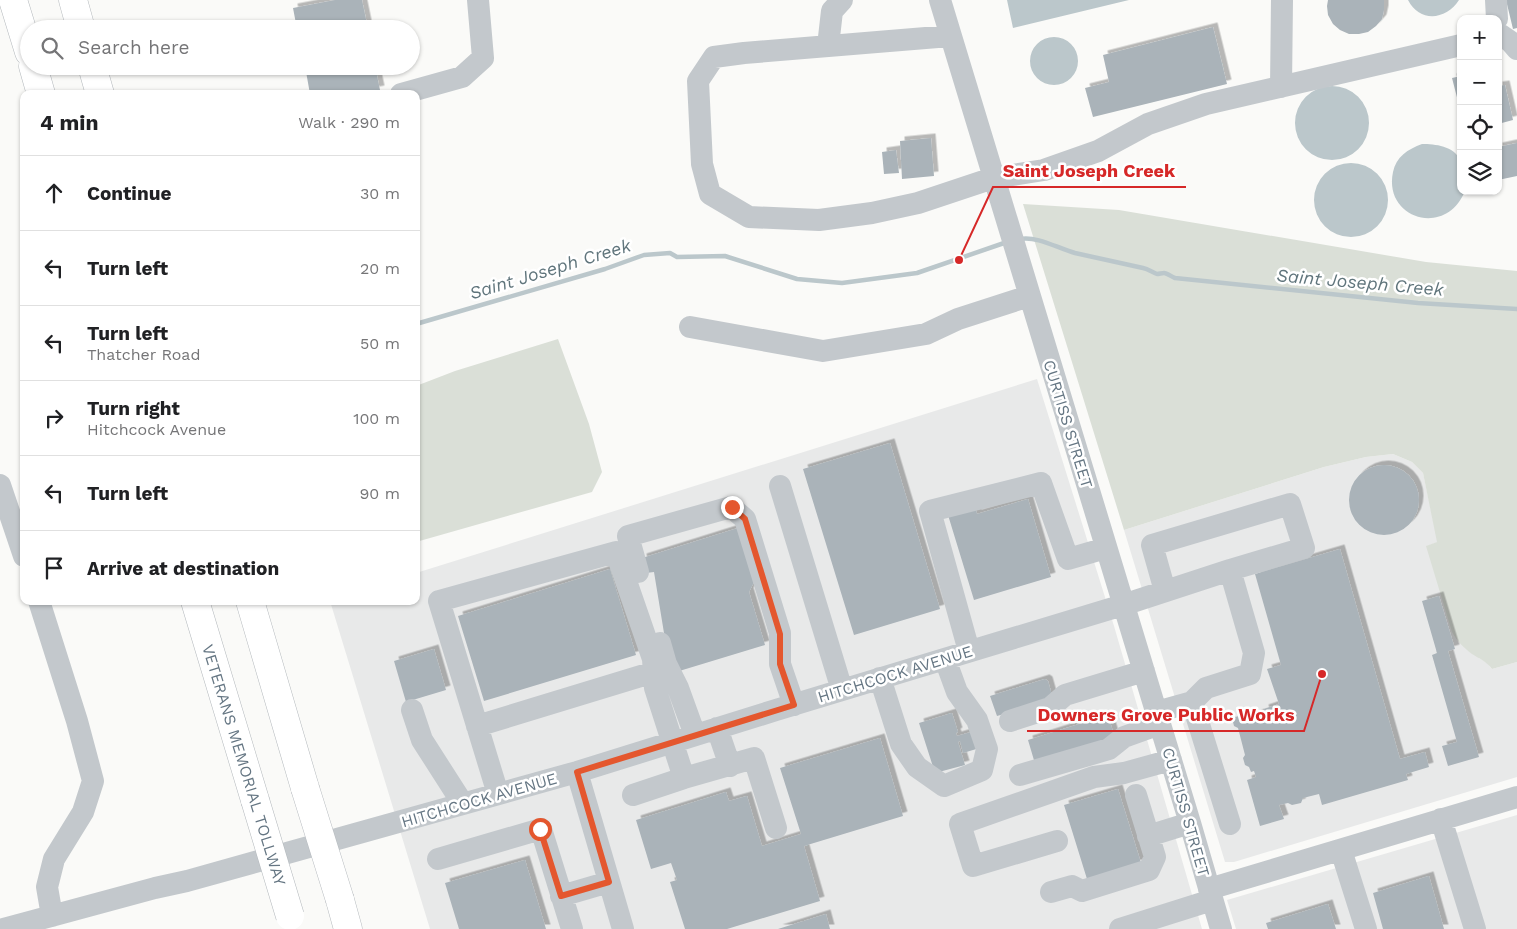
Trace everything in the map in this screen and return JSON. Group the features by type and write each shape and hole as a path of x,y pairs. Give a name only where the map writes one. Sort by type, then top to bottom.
{"highway":[{"path":"15,6 20,22"},
{"path":"36,75 40,90"},
{"name":"VETERANS MEMORIAL TOLLWAY","path":"196,605 292,922"},
{"path":"251,605 348,929"}],"street":[{"path":"415,90 462,77 484,58 478,0"},
{"name":"CURTISS STREET","path":"940,0 1211,895 1341,850 1517,797"},
{"path":"1281,87 1282,0"},
{"path":"1496,0 1497,15"},
{"path":"828,46 832,11 835,2"},
{"path":"950,36 744,53 714,58 698,80 702,164 710,194 749,217 819,220 872,213 918,203 994,178 1044,170 1098,151 1148,124 1206,104 1457,46"},
{"path":"1502,36 1517,49"},
{"path":"690,327 823,351 926,334 958,319 1029,296"},
{"path":"969,651 930,511 1041,483 1068,559 1106,548"},
{"path":"0,485 20,544"},
{"path":"780,486 842,690"},
{"name":"HITCHCOCK AVENUE","path":"6,929 187,881 577,772 717,728 945,659 1165,591 1230,570 1304,548 1290,504 1152,545 1165,591"},
{"path":"695,735 678,688 666,664 628,536 732,507 745,519 780,634 780,664 794,705"},
{"path":"498,794 439,601 616,552 653,659 655,688 684,778"},
{"path":"1020,775 1109,750 1124,737 1192,702 1206,688 1250,674 1254,653 1230,570"},
{"path":"40,605 77,721 93,781 83,812 54,859 47,887 52,916"},
{"path":"880,678 901,744 917,767 944,786 982,770 987,749 977,720 957,692 945,659"},
{"path":"1010,721 1050,708 1065,695 1144,671"},
{"path":"477,726 654,672"},
{"path":"1192,702 1230,824"},
{"path":"412,710 422,740 463,804"},
{"path":"717,728 730,766"},
{"path":"633,795 754,758 776,828"},
{"path":"1057,841 973,866 960,824 1094,777 1124,772 1171,760"},
{"path":"577,772 623,929"},
{"path":"1051,892 1072,886 1082,891 1150,870 1155,857 1136,795"},
{"path":"1442,819 1475,929"},
{"path":"1148,836 1190,823"},
{"path":"438,859 540,829 572,929"},
{"path":"1341,850 1366,929"},
{"path":"561,896 609,882"},
{"path":"1120,929 1149,925 1211,895 1221,929"}],"shaded area":[{"path":"1007,0 1129,0 1013,28"},
{"path":"1408,0 1459,0 1447,12 1433,16 1419,13"},
{"path":"1054,37 1063,39 1071,44 1076,52 1078,61 1076,70 1071,78 1063,83 1054,85 1045,83 1037,78 1032,70 1030,61 1032,52 1037,44 1045,39"},
{"path":"1332,86 1353,92 1363,102 1369,123 1363,144 1353,154 1332,160 1311,154 1301,144 1295,123 1301,102 1311,92"},
{"path":"1422,144 1433,145 1449,149 1457,155 1457,195 1463,195 1456,206 1444,214 1431,218 1418,217 1406,211 1397,201 1392,188 1393,172 1400,158 1412,148"},
{"path":"1351,163 1372,169 1382,179 1388,200 1382,221 1372,231 1351,237 1330,231 1320,221 1314,200 1320,179 1330,169"},
{"path":"1023,204 1119,210 1426,262 1517,271 1517,662 1492,669 1486,662 1463,647 1452,632 1426,546 1437,542 1423,473 1412,462 1393,454 1366,457 1324,467 1124,530"},
{"path":"558,339 589,424 602,472 592,492 420,541 420,384 455,371"},
{"path":"1037,379 1114,626 1202,929 430,929 331,605 420,605 420,572"},
{"path":"1393,454 1412,462 1423,473 1438,542 1427,546 1479,658 1492,669 1517,662 1517,777 1234,862 1225,862 1124,530 1324,467 1366,457"},
{"path":"1517,815 1517,929 1236,929 1227,900"}],"building":[{"path":"335,0 362,0 366,20 295,20 293,8"},
{"path":"1328,0 1384,0 1382,19 1368,32 1349,34 1333,24 1328,15"},
{"path":"1506,0 1517,0 1517,28 1513,29"},
{"path":"1213,27 1227,84 1093,117 1085,88 1109,82 1103,55"},
{"path":"307,75 377,75 380,90 309,90"},
{"path":"1457,77 1457,97 1452,78"},
{"path":"1502,85 1505,85 1513,120 1502,123 1502,105"},
{"path":"931,138 934,176 902,179 900,141"},
{"path":"1517,143 1517,176 1502,179 1502,146"},
{"path":"896,150 899,173 884,174 882,152"},
{"path":"890,443 940,609 854,635 803,469"},
{"path":"1384,465 1397,468 1409,475 1416,487 1419,500 1416,513 1409,525 1397,532 1384,535 1371,532 1359,525 1352,513 1349,500 1352,487 1359,475 1371,468"},
{"path":"1028,499 1051,577 974,600 948,515 975,507 977,514"},
{"path":"738,528 754,582 749,592 765,645 676,672 664,633 654,572 646,573 642,558"},
{"path":"1340,549 1400,759 1425,752 1429,767 1406,774 1408,780 1322,805 1319,794 1303,798 1301,803 1279,805 1284,819 1260,826 1247,780 1256,777 1254,771 1251,772 1249,767 1245,765 1243,758 1245,755 1238,728 1234,726 1233,722 1235,717 1239,716 1242,718 1265,712 1264,709 1279,704 1267,669 1281,665 1255,574"},
{"path":"610,569 636,655 484,701 458,616"},
{"path":"1439,596 1455,649 1448,651 1479,757 1448,766 1442,746 1457,742 1432,655 1437,653 1422,601"},
{"path":"434,649 446,690 406,702 394,661"},
{"path":"1045,679 1048,681 1053,699 997,716 990,696"},
{"path":"952,713 958,732 956,733 957,736 978,730 983,747 963,753 960,741 958,742 965,765 935,773 919,723"},
{"path":"1108,715 1116,742 1036,767 1028,740"},
{"path":"880,738 903,816 804,846 820,901 727,929 685,929 670,882 677,880 671,863 651,869 636,820 726,792 729,801 747,796 762,846 801,834 780,768"},
{"path":"1118,789 1141,863 1087,879 1064,805"},
{"path":"525,860 546,929 459,929 445,883"},
{"path":"1429,876 1444,929 1383,929 1373,893"},
{"path":"1328,904 1336,929 1268,929 1266,923"},
{"path":"826,914 830,929 778,929"}],"waterway":[{"name":"Saint Joseph Creek","path":"1020,239 1034,239 1075,253 1145,268 1157,274 1165,273 1175,278 1418,303 1517,309"},
{"name":"Saint Joseph Creek","path":"420,323 605,269 644,255 670,253 677,257 725,256 797,279 842,283 917,273 1007,242"}],"place":[{"name":"Saint Joseph Creek","path":"959,260"},
{"name":"Downers Grove Public Works","path":"1322,674"}],"route":[{"path":"540,829 561,896 609,882 577,772 794,705 780,664 780,634 745,519 732,507"}]}
